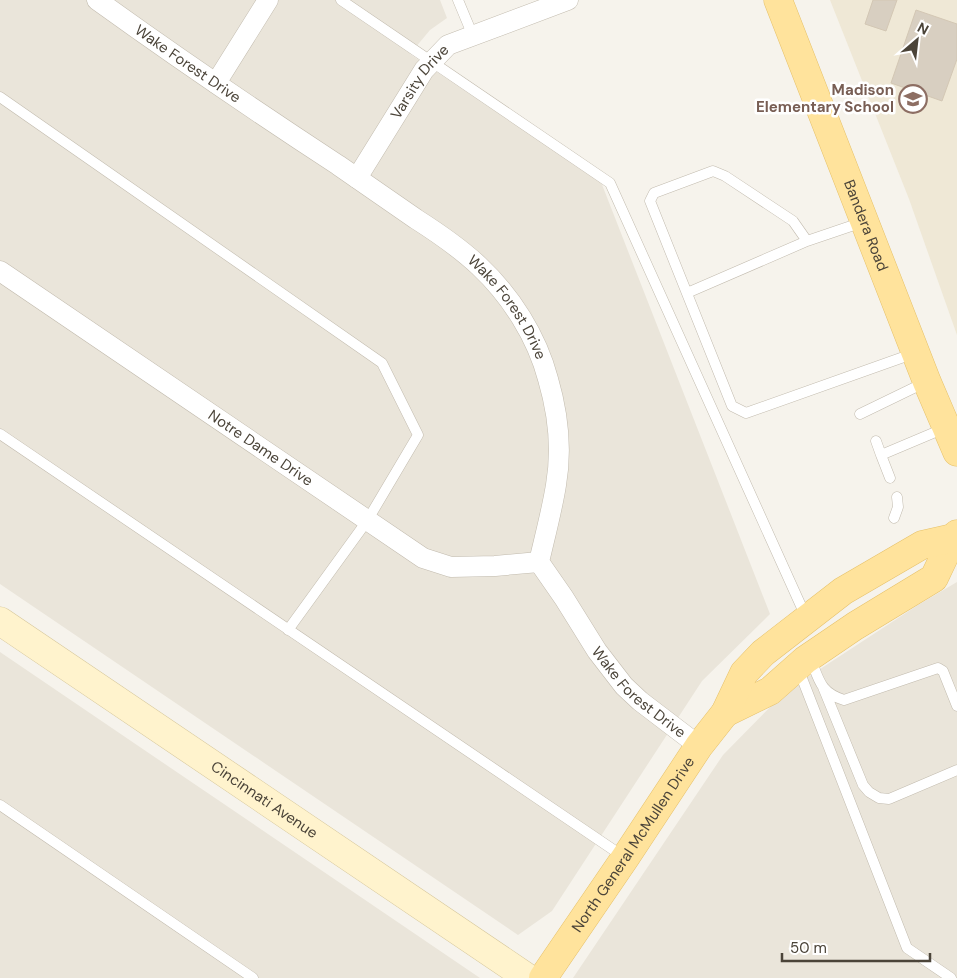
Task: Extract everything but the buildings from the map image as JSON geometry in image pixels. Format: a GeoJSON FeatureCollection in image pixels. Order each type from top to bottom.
{"type":"FeatureCollection","features":[{"type":"Feature","properties":{"kind":"main road","name":"Bandera Road"},"geometry":{"type":"LineString","coordinates":[[778,0],[927,382],[957,452]]}},
{"type":"Feature","properties":{"kind":"main road","name":"North General McMullen Drive"},"geometry":{"type":"LineString","coordinates":[[543,978],[625,858],[698,746],[725,713],[744,672],[763,653],[843,591],[922,545],[955,536]]}},
{"type":"Feature","properties":{"kind":"main road","name":"North General McMullen Drive"},"geometry":{"type":"LineString","coordinates":[[725,713],[770,691],[804,661],[855,626],[934,578],[955,536]]}},
{"type":"Feature","properties":{"kind":"street","name":"Wake Forest Drive"},"geometry":{"type":"LineString","coordinates":[[97,0],[445,239],[479,266],[514,306],[528,328],[539,352],[548,378],[558,430],[559,456],[556,483],[539,562],[597,651],[624,686],[640,701],[698,746]]}},
{"type":"Feature","properties":{"kind":"street"},"geometry":{"type":"LineString","coordinates":[[216,83],[268,0]]}},
{"type":"Feature","properties":{"kind":"street","name":"Varsity Drive"},"geometry":{"type":"LineString","coordinates":[[357,178],[424,70],[448,45],[568,0]]}},
{"type":"Feature","properties":{"kind":"street","name":"Notre Dame Drive"},"geometry":{"type":"LineString","coordinates":[[0,271],[423,558],[451,567],[539,562]]}},
{"type":"Feature","properties":{"kind":"street","name":"Cincinnati Avenue"},"geometry":{"type":"LineString","coordinates":[[0,621],[528,978]]}},
{"type":"Feature","properties":{"kind":"lane"},"geometry":{"type":"LineString","coordinates":[[341,0],[610,183],[806,618]]}},
{"type":"Feature","properties":{"kind":"lane"},"geometry":{"type":"LineString","coordinates":[[458,0],[472,36]]}},
{"type":"Feature","properties":{"kind":"lane"},"geometry":{"type":"LineString","coordinates":[[0,97],[382,363],[418,435],[367,521],[288,630]]}},
{"type":"Feature","properties":{"kind":"lane"},"geometry":{"type":"LineString","coordinates":[[807,241],[793,221],[724,176],[713,171],[654,193],[650,201],[732,406],[746,413],[916,353]]}},
{"type":"Feature","properties":{"kind":"lane"},"geometry":{"type":"LineString","coordinates":[[687,293],[807,241],[864,222]]}},
{"type":"Feature","properties":{"kind":"lane"},"geometry":{"type":"LineString","coordinates":[[860,414],[927,382]]}},
{"type":"Feature","properties":{"kind":"lane"},"geometry":{"type":"LineString","coordinates":[[881,455],[946,428]]}},
{"type":"Feature","properties":{"kind":"lane"},"geometry":{"type":"LineString","coordinates":[[0,434],[625,858]]}},
{"type":"Feature","properties":{"kind":"lane"},"geometry":{"type":"LineString","coordinates":[[876,442],[890,478]]}},
{"type":"Feature","properties":{"kind":"lane"},"geometry":{"type":"LineString","coordinates":[[894,518],[898,507],[897,497]]}},
{"type":"Feature","properties":{"kind":"lane"},"geometry":{"type":"LineString","coordinates":[[804,661],[822,687],[853,763],[863,785],[869,792],[879,798],[888,799],[957,770]]}},
{"type":"Feature","properties":{"kind":"lane"},"geometry":{"type":"LineString","coordinates":[[804,661],[907,948],[951,978]]}},
{"type":"Feature","properties":{"kind":"lane"},"geometry":{"type":"LineString","coordinates":[[822,687],[831,695],[844,700],[938,668],[943,671],[957,706]]}},
{"type":"Feature","properties":{"kind":"lane"},"geometry":{"type":"LineString","coordinates":[[0,805],[253,978]]}},
{"type":"Feature","properties":{"kind":"shaded area"},"geometry":{"type":"Polygon","coordinates":[[[0,0],[440,0],[447,18],[430,30],[410,54],[601,182],[770,614],[702,681],[552,911],[518,935],[0,584],[0,0]]]}},
{"type":"Feature","properties":{"kind":"shaded area","name":"Madison Elementary School"},"geometry":{"type":"Polygon","coordinates":[[[830,0],[957,0],[957,335],[909,199],[830,0]]]}},
{"type":"Feature","properties":{"kind":"shaded area"},"geometry":{"type":"Polygon","coordinates":[[[957,582],[957,978],[573,978],[723,755],[785,692],[918,605],[957,582]]]}},
{"type":"Feature","properties":{"kind":"shaded area"},"geometry":{"type":"Polygon","coordinates":[[[0,652],[480,978],[0,978],[0,652]]]}},
{"type":"Feature","properties":{"kind":"place","name":"Madison Elementary School"},"geometry":{"type":"Point","coordinates":[913,99]}}]}
